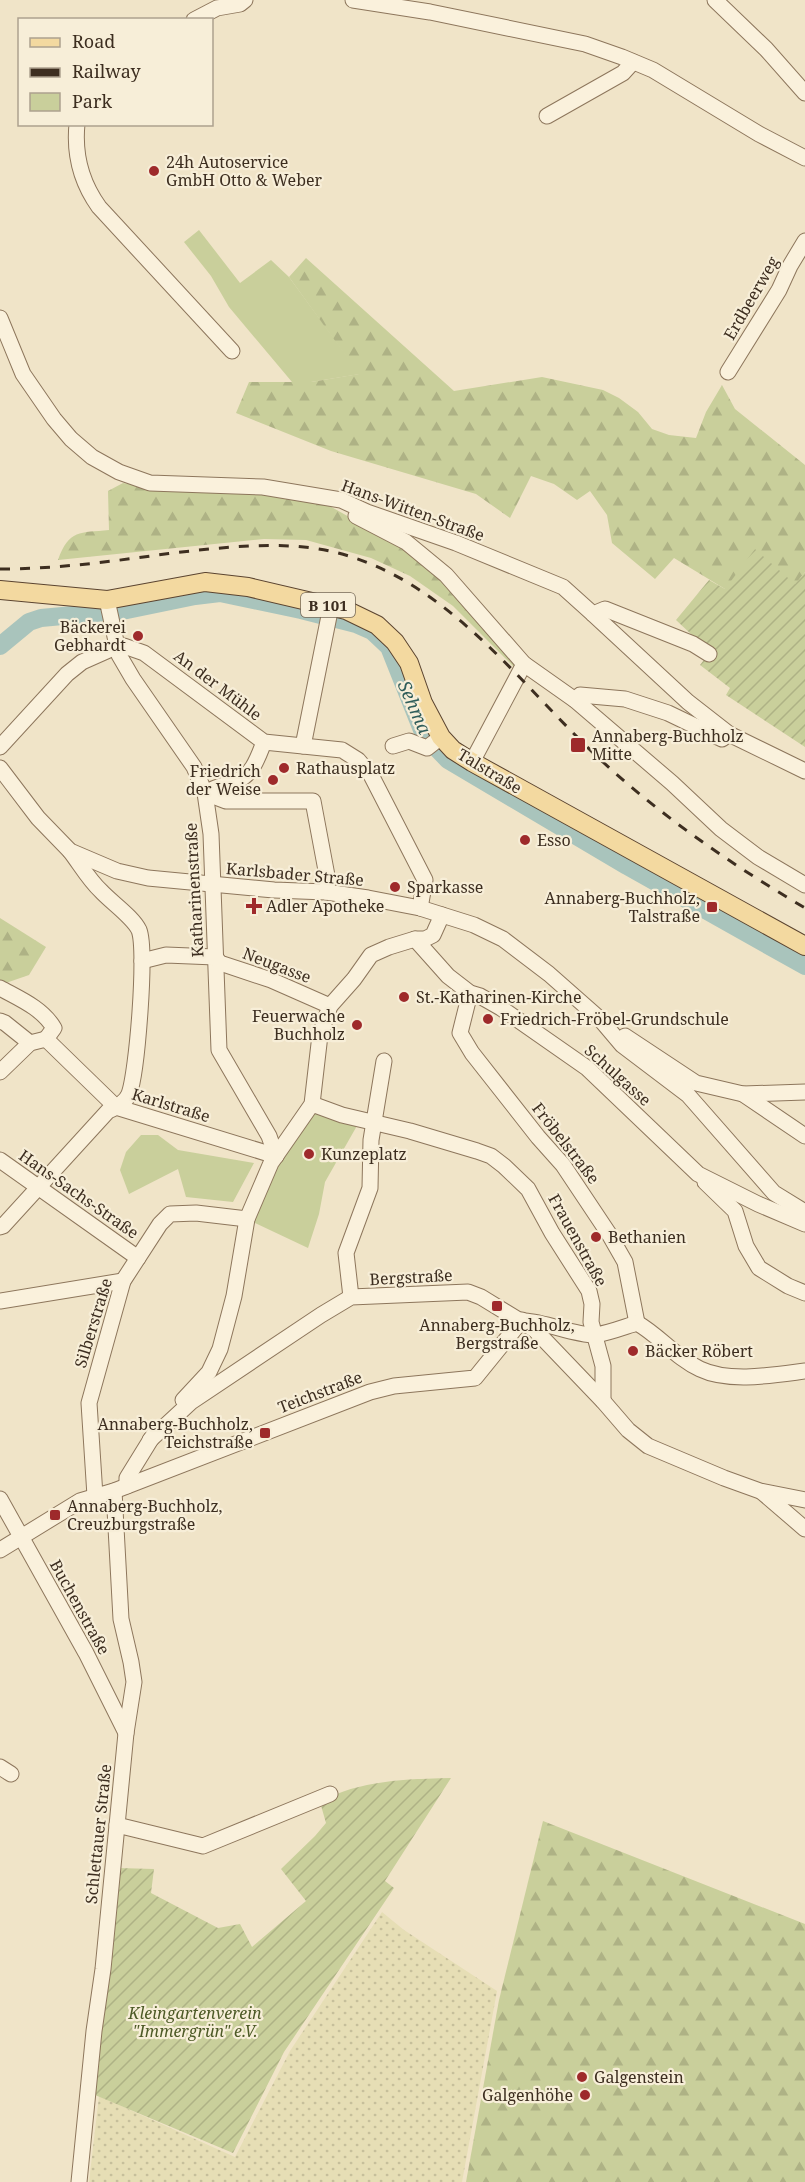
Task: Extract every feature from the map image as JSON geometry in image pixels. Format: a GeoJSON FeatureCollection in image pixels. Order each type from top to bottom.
{"type":"FeatureCollection","features":[{"type":"Feature","properties":{"kind":"main road","name":"Talstraße"},"geometry":{"type":"LineString","coordinates":[[0,590],[108,602],[205,582],[248,587],[329,615],[363,616],[376,624],[395,642],[409,663],[435,741],[805,946]]}},
{"type":"Feature","properties":{"kind":"street"},"geometry":{"type":"LineString","coordinates":[[198,18],[218,8],[240,4],[245,0]]}},
{"type":"Feature","properties":{"kind":"street"},"geometry":{"type":"LineString","coordinates":[[352,0],[430,12],[585,44],[653,70],[805,159]]}},
{"type":"Feature","properties":{"kind":"street"},"geometry":{"type":"LineString","coordinates":[[715,0],[766,50],[805,93]]}},
{"type":"Feature","properties":{"kind":"street"},"geometry":{"type":"LineString","coordinates":[[548,116],[623,73],[633,62]]}},
{"type":"Feature","properties":{"kind":"street"},"geometry":{"type":"LineString","coordinates":[[77,126],[76,148],[82,175],[90,194],[99,207],[232,351]]}},
{"type":"Feature","properties":{"kind":"street","name":"Erdbeerweg"},"geometry":{"type":"LineString","coordinates":[[728,372],[805,241]]}},
{"type":"Feature","properties":{"kind":"street","name":"Hans-Witten-Straße"},"geometry":{"type":"LineString","coordinates":[[0,318],[15,357],[36,395],[71,439],[104,464],[150,483],[263,487],[341,500],[456,543],[563,587],[688,702],[729,734],[805,771]]}},
{"type":"Feature","properties":{"kind":"street"},"geometry":{"type":"LineString","coordinates":[[325,498],[406,542],[446,575],[524,664],[575,700],[672,783],[721,830],[805,885]]}},
{"type":"Feature","properties":{"kind":"street","name":"Katharinenstraße"},"geometry":{"type":"LineString","coordinates":[[108,602],[119,655],[194,767],[205,793],[211,834],[219,1050],[268,1136],[276,1156]]}},
{"type":"Feature","properties":{"kind":"street"},"geometry":{"type":"LineString","coordinates":[[593,614],[605,609],[693,644],[709,654]]}},
{"type":"Feature","properties":{"kind":"street"},"geometry":{"type":"LineString","coordinates":[[303,746],[329,615]]}},
{"type":"Feature","properties":{"kind":"street"},"geometry":{"type":"LineString","coordinates":[[0,747],[67,674],[82,662],[118,646]]}},
{"type":"Feature","properties":{"kind":"street","name":"An der Mühle"},"geometry":{"type":"LineString","coordinates":[[118,646],[144,653],[264,742],[342,750],[358,760],[371,775],[425,880],[420,908]]}},
{"type":"Feature","properties":{"kind":"street"},"geometry":{"type":"LineString","coordinates":[[472,762],[524,664]]}},
{"type":"Feature","properties":{"kind":"street","name":"Hans-Witten-Straße"},"geometry":{"type":"LineString","coordinates":[[575,700],[580,695],[625,699],[668,713],[722,739],[729,734]]}},
{"type":"Feature","properties":{"kind":"street"},"geometry":{"type":"LineString","coordinates":[[393,746],[409,741],[427,748],[435,741]]}},
{"type":"Feature","properties":{"kind":"street"},"geometry":{"type":"LineString","coordinates":[[205,793],[217,786],[238,780],[249,773],[256,763],[264,742]]}},
{"type":"Feature","properties":{"kind":"street","name":"Karlsbader Straße"},"geometry":{"type":"LineString","coordinates":[[0,768],[38,818],[70,851],[117,871],[148,878],[212,885],[326,892],[420,908],[474,925],[503,939],[549,974],[600,1019],[622,1045],[688,1095],[774,1193],[805,1212]]}},
{"type":"Feature","properties":{"kind":"street"},"geometry":{"type":"LineString","coordinates":[[205,793],[226,801],[313,801],[328,881],[326,892]]}},
{"type":"Feature","properties":{"kind":"street"},"geometry":{"type":"LineString","coordinates":[[0,1227],[39,1189],[108,1111],[116,1107],[128,1095],[139,1031],[142,961],[139,930],[99,890],[70,851]]}},
{"type":"Feature","properties":{"kind":"street","name":"Schlettauer Straße"},"geometry":{"type":"LineString","coordinates":[[79,2182],[126,1733],[134,1682],[121,1619],[121,1489],[164,1419],[209,1372],[220,1349],[234,1296],[247,1219],[276,1156],[312,1104],[320,1035],[330,1006],[371,955],[389,946],[415,939],[425,939],[433,935],[442,915]]}},
{"type":"Feature","properties":{"kind":"street","name":"Schulgasse"},"geometry":{"type":"LineString","coordinates":[[415,939],[448,976],[470,993],[501,1008],[587,1068],[698,1174],[805,1224]]}},
{"type":"Feature","properties":{"kind":"street","name":"Neugasse"},"geometry":{"type":"LineString","coordinates":[[142,961],[166,955],[215,957],[220,963],[271,980],[330,1006]]}},
{"type":"Feature","properties":{"kind":"street"},"geometry":{"type":"LineString","coordinates":[[0,988],[36,1008],[48,1018],[54,1028],[46,1039],[30,1043],[0,1072]]}},
{"type":"Feature","properties":{"kind":"street","name":"Fröbelstraße"},"geometry":{"type":"LineString","coordinates":[[470,993],[460,1033],[472,1053],[578,1185],[609,1234],[625,1262],[637,1323]]}},
{"type":"Feature","properties":{"kind":"street"},"geometry":{"type":"LineString","coordinates":[[600,1019],[696,1083],[744,1094],[805,1092]]}},
{"type":"Feature","properties":{"kind":"street"},"geometry":{"type":"LineString","coordinates":[[0,1021],[30,1043]]}},
{"type":"Feature","properties":{"kind":"street","name":"Karlstraße"},"geometry":{"type":"LineString","coordinates":[[46,1039],[116,1107],[276,1156]]}},
{"type":"Feature","properties":{"kind":"street"},"geometry":{"type":"LineString","coordinates":[[351,1298],[346,1253],[370,1188],[371,1140],[384,1061]]}},
{"type":"Feature","properties":{"kind":"street"},"geometry":{"type":"LineString","coordinates":[[744,1094],[805,1136]]}},
{"type":"Feature","properties":{"kind":"street","name":"Frauenstraße"},"geometry":{"type":"LineString","coordinates":[[312,1104],[342,1115],[477,1151],[491,1156],[517,1177],[528,1189],[552,1233],[589,1291],[592,1304],[591,1322],[603,1366],[603,1401]]}},
{"type":"Feature","properties":{"kind":"street","name":"Hans-Sachs-Straße"},"geometry":{"type":"LineString","coordinates":[[0,1160],[138,1258]]}},
{"type":"Feature","properties":{"kind":"street"},"geometry":{"type":"LineString","coordinates":[[698,1174],[735,1211],[747,1246],[759,1268],[788,1286],[805,1293]]}},
{"type":"Feature","properties":{"kind":"street","name":"Silberstraße"},"geometry":{"type":"LineString","coordinates":[[95,1496],[89,1403],[123,1281],[160,1224],[170,1214],[196,1213],[247,1219]]}},
{"type":"Feature","properties":{"kind":"street"},"geometry":{"type":"LineString","coordinates":[[0,1301],[123,1281]]}},
{"type":"Feature","properties":{"kind":"street","name":"Bergstraße"},"geometry":{"type":"LineString","coordinates":[[150,1440],[191,1402],[321,1315],[351,1298],[468,1292],[522,1320],[535,1330],[628,1430],[648,1446],[760,1491]]}},
{"type":"Feature","properties":{"kind":"street"},"geometry":{"type":"LineString","coordinates":[[522,1320],[595,1335],[637,1323],[700,1370],[716,1374],[749,1377],[805,1371]]}},
{"type":"Feature","properties":{"kind":"street","name":"Teichstraße"},"geometry":{"type":"LineString","coordinates":[[0,1550],[80,1501],[121,1489],[370,1392],[394,1386],[476,1377],[522,1320]]}},
{"type":"Feature","properties":{"kind":"street"},"geometry":{"type":"LineString","coordinates":[[760,1491],[805,1500]]}},
{"type":"Feature","properties":{"kind":"street"},"geometry":{"type":"LineString","coordinates":[[760,1491],[805,1529]]}},
{"type":"Feature","properties":{"kind":"street","name":"Buchenstraße"},"geometry":{"type":"LineString","coordinates":[[0,1499],[86,1653],[126,1733]]}},
{"type":"Feature","properties":{"kind":"street"},"geometry":{"type":"LineString","coordinates":[[117,1825],[204,1846],[330,1794]]}},
{"type":"Feature","properties":{"kind":"shaded area"},"geometry":{"type":"Polygon","coordinates":[[[382,1912],[404,1930],[497,1991],[462,2182],[89,2182],[99,2096],[235,2157],[290,2051],[382,1912]]]}},
{"type":"Feature","properties":{"kind":"green space"},"geometry":{"type":"Polygon","coordinates":[[[199,230],[240,283],[271,260],[289,277],[360,374],[311,382],[292,382],[229,307],[211,276],[184,242],[199,230]]]}},
{"type":"Feature","properties":{"kind":"green space"},"geometry":{"type":"Polygon","coordinates":[[[306,258],[454,391],[542,377],[603,390],[638,412],[652,429],[669,435],[696,438],[706,412],[722,385],[735,409],[805,465],[805,572],[795,585],[725,589],[674,558],[655,579],[612,543],[607,515],[590,491],[577,500],[554,484],[531,476],[510,518],[476,494],[331,451],[236,413],[249,382],[311,382],[359,374],[289,277],[306,258]]]}},
{"type":"Feature","properties":{"kind":"green space"},"geometry":{"type":"Polygon","coordinates":[[[123,483],[152,488],[245,492],[326,504],[418,558],[458,595],[517,663],[514,667],[453,606],[410,576],[371,558],[306,540],[264,539],[58,560],[67,543],[77,534],[109,530],[108,491],[123,483]]]}},
{"type":"Feature","properties":{"kind":"green space"},"geometry":{"type":"Polygon","coordinates":[[[755,549],[795,584],[805,572],[805,747],[726,695],[730,688],[700,665],[710,652],[676,620],[709,580],[725,589],[755,549]]]}},
{"type":"Feature","properties":{"kind":"green space"},"geometry":{"type":"Polygon","coordinates":[[[0,918],[46,947],[29,975],[0,985],[0,918]]]}},
{"type":"Feature","properties":{"kind":"green space"},"geometry":{"type":"Polygon","coordinates":[[[311,1110],[358,1124],[325,1182],[319,1214],[308,1248],[251,1221],[278,1157],[311,1110]]]}},
{"type":"Feature","properties":{"kind":"green space"},"geometry":{"type":"Polygon","coordinates":[[[141,1135],[158,1135],[178,1150],[254,1163],[233,1202],[186,1197],[178,1169],[129,1194],[120,1170],[126,1152],[141,1135]]]}},
{"type":"Feature","properties":{"kind":"green space","name":"Kleingartenverein \"Immergrün\" e.V."},"geometry":{"type":"Polygon","coordinates":[[[451,1778],[385,1881],[394,1888],[284,2052],[233,2153],[95,2095],[118,1868],[154,1869],[151,1893],[218,1928],[240,1924],[252,1947],[306,1901],[281,1869],[326,1823],[320,1802],[367,1785],[400,1780],[451,1778]]]}},
{"type":"Feature","properties":{"kind":"green space"},"geometry":{"type":"Polygon","coordinates":[[[543,1821],[805,1924],[805,2182],[466,2182],[499,2000],[543,1821]]]}},
{"type":"Feature","properties":{"kind":"waterway","name":"Sehma"},"geometry":{"type":"LineString","coordinates":[[0,646],[29,622],[41,618],[127,610],[220,593],[356,624],[372,631],[389,647],[424,735],[448,760],[627,866],[805,966]]}},
{"type":"Feature","properties":{"kind":"railway"},"geometry":{"type":"LineString","coordinates":[[0,569],[65,566],[190,551],[259,546],[312,548],[357,559],[399,578],[437,602],[507,664],[627,784],[701,841],[752,876],[805,908]]}},
{"type":"Feature","properties":{"kind":"place","name":"24h Autoservice GmbH Otto & Weber"},"geometry":{"type":"Point","coordinates":[154,171]}},
{"type":"Feature","properties":{"kind":"place","name":"Bäckerei Gebhardt"},"geometry":{"type":"Point","coordinates":[138,636]}},
{"type":"Feature","properties":{"kind":"place","name":"Annaberg-Buchholz Mitte"},"geometry":{"type":"Point","coordinates":[578,745]}},
{"type":"Feature","properties":{"kind":"place","name":"Rathausplatz"},"geometry":{"type":"Point","coordinates":[284,768]}},
{"type":"Feature","properties":{"kind":"place","name":"Friedrich der Weise"},"geometry":{"type":"Point","coordinates":[273,780]}},
{"type":"Feature","properties":{"kind":"place","name":"Esso"},"geometry":{"type":"Point","coordinates":[525,840]}},
{"type":"Feature","properties":{"kind":"place","name":"Sparkasse"},"geometry":{"type":"Point","coordinates":[395,887]}},
{"type":"Feature","properties":{"kind":"place","name":"Adler Apotheke"},"geometry":{"type":"Point","coordinates":[254,906]}},
{"type":"Feature","properties":{"kind":"place","name":"Annaberg-Buchholz, Talstraße"},"geometry":{"type":"Point","coordinates":[712,907]}},
{"type":"Feature","properties":{"kind":"place","name":"St.-Katharinen-Kirche"},"geometry":{"type":"Point","coordinates":[404,997]}},
{"type":"Feature","properties":{"kind":"place","name":"Friedrich-Fröbel-Grundschule"},"geometry":{"type":"Point","coordinates":[488,1019]}},
{"type":"Feature","properties":{"kind":"place","name":"Feuerwache Buchholz"},"geometry":{"type":"Point","coordinates":[357,1025]}},
{"type":"Feature","properties":{"kind":"place","name":"Kunzeplatz"},"geometry":{"type":"Point","coordinates":[309,1154]}},
{"type":"Feature","properties":{"kind":"place","name":"Bethanien"},"geometry":{"type":"Point","coordinates":[596,1237]}},
{"type":"Feature","properties":{"kind":"place","name":"Annaberg-Buchholz, Bergstraße"},"geometry":{"type":"Point","coordinates":[497,1306]}},
{"type":"Feature","properties":{"kind":"place","name":"Bäcker Röbert"},"geometry":{"type":"Point","coordinates":[633,1351]}},
{"type":"Feature","properties":{"kind":"place","name":"Annaberg-Buchholz, Teichstraße"},"geometry":{"type":"Point","coordinates":[265,1433]}},
{"type":"Feature","properties":{"kind":"place","name":"Annaberg-Buchholz, Creuzburgstraße"},"geometry":{"type":"Point","coordinates":[55,1515]}},
{"type":"Feature","properties":{"kind":"place","name":"Galgenstein"},"geometry":{"type":"Point","coordinates":[582,2077]}},
{"type":"Feature","properties":{"kind":"place","name":"Galgenhöhe"},"geometry":{"type":"Point","coordinates":[585,2095]}}]}
